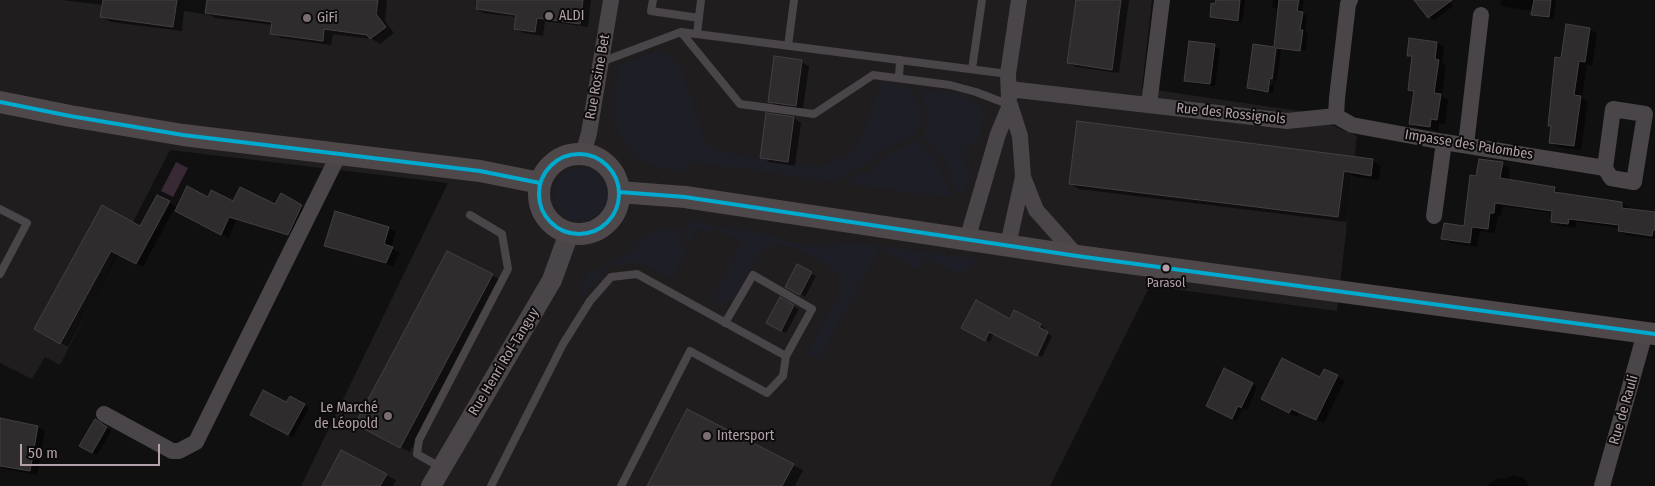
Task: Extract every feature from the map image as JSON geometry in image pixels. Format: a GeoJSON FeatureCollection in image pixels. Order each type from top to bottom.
{"type":"FeatureCollection","features":[{"type":"Feature","properties":{"kind":"main road"},"geometry":{"type":"LineString","coordinates":[[0,102],[183,135],[480,172],[540,183]]}},
{"type":"Feature","properties":{"kind":"main road"},"geometry":{"type":"LineString","coordinates":[[583,154],[597,158],[608,166],[616,178],[619,192],[618,204],[613,216],[605,225],[594,232],[582,235],[569,234],[557,228],[548,220],[541,208],[539,196],[540,183],[545,173],[556,161],[572,155],[583,154]]}},
{"type":"Feature","properties":{"kind":"main road"},"geometry":{"type":"LineString","coordinates":[[619,192],[685,198],[1078,256],[1650,334]]}},
{"type":"Feature","properties":{"kind":"street","name":"Rue Rosine Bet"},"geometry":{"type":"LineString","coordinates":[[583,154],[589,133],[611,0]]}},
{"type":"Feature","properties":{"kind":"street"},"geometry":{"type":"LineString","coordinates":[[967,240],[1009,89],[1019,0]]}},
{"type":"Feature","properties":{"kind":"street"},"geometry":{"type":"LineString","coordinates":[[1149,105],[1162,0]]}},
{"type":"Feature","properties":{"kind":"street"},"geometry":{"type":"LineString","coordinates":[[1336,116],[1348,4],[1350,0]]}},
{"type":"Feature","properties":{"kind":"street"},"geometry":{"type":"LineString","coordinates":[[1466,145],[1480,15]]}},
{"type":"Feature","properties":{"kind":"street"},"geometry":{"type":"LineString","coordinates":[[1008,245],[1023,177],[1020,136],[1009,89]]}},
{"type":"Feature","properties":{"kind":"street","name":"Rue des Rossignols"},"geometry":{"type":"LineString","coordinates":[[1009,89],[1287,121],[1336,116]]}},
{"type":"Feature","properties":{"kind":"street","name":"Impasse des Palombes"},"geometry":{"type":"LineString","coordinates":[[1336,116],[1352,125],[1605,168]]}},
{"type":"Feature","properties":{"kind":"street"},"geometry":{"type":"LineString","coordinates":[[1434,216],[1444,142]]}},
{"type":"Feature","properties":{"kind":"street"},"geometry":{"type":"LineString","coordinates":[[104,414],[172,451],[179,452],[196,442],[339,154]]}},
{"type":"Feature","properties":{"kind":"street"},"geometry":{"type":"LineString","coordinates":[[1023,177],[1036,210],[1078,256]]}},
{"type":"Feature","properties":{"kind":"street","name":"Rue Henri Rol-Tanguy"},"geometry":{"type":"LineString","coordinates":[[431,486],[552,280],[569,234]]}},
{"type":"Feature","properties":{"kind":"street","name":"Rue de Rauli"},"geometry":{"type":"LineString","coordinates":[[1602,486],[1650,334]]}},
{"type":"Feature","properties":{"kind":"lane"},"geometry":{"type":"LineString","coordinates":[[653,0],[651,11],[699,18]]}},
{"type":"Feature","properties":{"kind":"lane"},"geometry":{"type":"LineString","coordinates":[[696,34],[701,0]]}},
{"type":"Feature","properties":{"kind":"lane"},"geometry":{"type":"LineString","coordinates":[[788,46],[794,0]]}},
{"type":"Feature","properties":{"kind":"lane"},"geometry":{"type":"LineString","coordinates":[[972,69],[982,0]]}},
{"type":"Feature","properties":{"kind":"lane"},"geometry":{"type":"LineString","coordinates":[[601,62],[681,32],[972,69],[1009,89]]}},
{"type":"Feature","properties":{"kind":"lane"},"geometry":{"type":"LineString","coordinates":[[681,32],[740,104],[814,114],[873,75],[950,84],[976,92],[1009,89]]}},
{"type":"Feature","properties":{"kind":"lane"},"geometry":{"type":"LineString","coordinates":[[899,78],[900,60]]}},
{"type":"Feature","properties":{"kind":"lane"},"geometry":{"type":"LineString","coordinates":[[0,209],[27,223],[0,274]]}},
{"type":"Feature","properties":{"kind":"lane"},"geometry":{"type":"LineString","coordinates":[[442,468],[417,454],[419,440],[508,269],[502,234],[470,215]]}},
{"type":"Feature","properties":{"kind":"lane"},"geometry":{"type":"LineString","coordinates":[[491,486],[563,344],[590,301],[610,277],[637,274],[786,356]]}},
{"type":"Feature","properties":{"kind":"lane"},"geometry":{"type":"LineString","coordinates":[[621,486],[690,351],[767,393],[783,376],[786,356],[812,309],[753,275],[725,323]]}},
{"type":"Feature","properties":{"kind":"shaded area"},"geometry":{"type":"Polygon","coordinates":[[[0,0],[1152,0],[1142,88],[1299,111],[1357,136],[1337,311],[1150,286],[1050,486],[301,486],[448,183],[170,150],[60,365],[45,357],[32,379],[0,363],[0,0]]]}},
{"type":"Feature","properties":{"kind":"shaded area"},"geometry":{"type":"Polygon","coordinates":[[[657,51],[665,51],[682,72],[705,141],[717,149],[737,155],[817,167],[848,156],[858,146],[882,81],[889,81],[895,85],[912,88],[923,117],[919,129],[912,137],[882,150],[869,163],[837,182],[694,162],[680,172],[652,166],[636,157],[621,136],[613,116],[619,65],[657,51]]]}},
{"type":"Feature","properties":{"kind":"shaded area"},"geometry":{"type":"Polygon","coordinates":[[[919,89],[964,95],[978,104],[984,111],[977,143],[966,147],[962,159],[970,171],[966,187],[961,195],[952,181],[943,157],[925,138],[928,116],[919,89]]]}},
{"type":"Feature","properties":{"kind":"shaded area"},"geometry":{"type":"Polygon","coordinates":[[[918,141],[937,159],[945,182],[954,198],[847,184],[853,177],[870,171],[898,148],[918,141]]]}},
{"type":"Feature","properties":{"kind":"shaded area"},"geometry":{"type":"Polygon","coordinates":[[[176,162],[188,168],[173,197],[161,191],[176,162]]]}},
{"type":"Feature","properties":{"kind":"shaded area"},"geometry":{"type":"Polygon","coordinates":[[[576,167],[586,167],[596,171],[604,179],[608,194],[604,209],[596,217],[586,221],[576,221],[566,217],[558,209],[554,199],[554,189],[558,179],[566,171],[576,167]]]}},
{"type":"Feature","properties":{"kind":"shaded area"},"geometry":{"type":"Polygon","coordinates":[[[688,221],[766,234],[805,245],[822,247],[851,242],[979,259],[960,276],[925,258],[918,270],[879,249],[819,359],[807,353],[841,292],[841,275],[794,248],[778,245],[762,250],[735,298],[727,304],[720,303],[713,299],[742,242],[714,229],[711,234],[697,228],[690,244],[685,237],[688,221]]]}},
{"type":"Feature","properties":{"kind":"shaded area"},"geometry":{"type":"Polygon","coordinates":[[[662,229],[680,230],[679,237],[686,250],[672,279],[638,263],[623,263],[608,267],[582,295],[581,285],[592,271],[612,262],[631,250],[643,237],[662,229]]]}},
{"type":"Feature","properties":{"kind":"building"},"geometry":{"type":"Polygon","coordinates":[[[103,0],[177,0],[173,27],[100,17],[103,0]]]}},
{"type":"Feature","properties":{"kind":"building","name":"GiFi"},"geometry":{"type":"Polygon","coordinates":[[[207,0],[378,0],[376,14],[386,27],[370,39],[367,35],[324,29],[323,41],[270,34],[272,22],[205,13],[207,0]]]}},
{"type":"Feature","properties":{"kind":"building","name":"ALDI"},"geometry":{"type":"Polygon","coordinates":[[[477,0],[583,0],[580,24],[537,18],[535,32],[514,29],[516,15],[476,9],[477,0]]]}},
{"type":"Feature","properties":{"kind":"building"},"geometry":{"type":"Polygon","coordinates":[[[1076,0],[1121,0],[1112,70],[1067,63],[1076,0]]]}},
{"type":"Feature","properties":{"kind":"building"},"geometry":{"type":"Polygon","coordinates":[[[1216,0],[1240,0],[1238,21],[1210,17],[1211,3],[1215,4],[1216,0]]]}},
{"type":"Feature","properties":{"kind":"building"},"geometry":{"type":"Polygon","coordinates":[[[1279,0],[1299,0],[1297,11],[1303,12],[1300,30],[1303,30],[1300,51],[1276,48],[1272,79],[1270,78],[1268,92],[1247,88],[1253,44],[1274,47],[1279,0]]]}},
{"type":"Feature","properties":{"kind":"building"},"geometry":{"type":"Polygon","coordinates":[[[1414,0],[1452,0],[1428,18],[1414,0]]]}},
{"type":"Feature","properties":{"kind":"building"},"geometry":{"type":"Polygon","coordinates":[[[1534,0],[1551,0],[1549,17],[1531,15],[1534,0]]]}},
{"type":"Feature","properties":{"kind":"building"},"geometry":{"type":"Polygon","coordinates":[[[1566,24],[1590,28],[1585,62],[1579,61],[1574,95],[1581,96],[1574,146],[1549,143],[1551,126],[1548,126],[1555,57],[1561,58],[1566,24]]]}},
{"type":"Feature","properties":{"kind":"building"},"geometry":{"type":"Polygon","coordinates":[[[1409,38],[1437,42],[1435,59],[1439,60],[1434,93],[1441,94],[1437,120],[1431,119],[1430,127],[1409,124],[1414,91],[1408,90],[1412,56],[1407,56],[1409,38]]]}},
{"type":"Feature","properties":{"kind":"building"},"geometry":{"type":"Polygon","coordinates":[[[1189,41],[1215,44],[1210,84],[1184,81],[1189,41]]]}},
{"type":"Feature","properties":{"kind":"building"},"geometry":{"type":"Polygon","coordinates":[[[774,56],[802,60],[796,106],[768,102],[774,56]]]}},
{"type":"Feature","properties":{"kind":"building"},"geometry":{"type":"Polygon","coordinates":[[[766,113],[794,117],[788,162],[760,158],[766,113]]]}},
{"type":"Feature","properties":{"kind":"building"},"geometry":{"type":"Polygon","coordinates":[[[1077,121],[1373,159],[1371,176],[1344,171],[1338,217],[1069,184],[1077,121]]]}},
{"type":"Feature","properties":{"kind":"building"},"geometry":{"type":"Polygon","coordinates":[[[1479,159],[1503,162],[1500,178],[1555,187],[1554,192],[1622,202],[1622,208],[1655,212],[1655,230],[1653,230],[1652,236],[1618,231],[1619,225],[1569,219],[1568,224],[1551,222],[1552,211],[1495,203],[1494,213],[1490,213],[1488,229],[1472,227],[1470,243],[1441,239],[1444,223],[1464,226],[1470,175],[1476,176],[1479,159]]]}},
{"type":"Feature","properties":{"kind":"building"},"geometry":{"type":"Polygon","coordinates":[[[187,186],[208,197],[211,190],[233,201],[240,187],[275,204],[281,193],[302,205],[288,235],[229,217],[221,235],[175,211],[187,186]]]}},
{"type":"Feature","properties":{"kind":"building"},"geometry":{"type":"Polygon","coordinates":[[[157,195],[170,201],[136,264],[111,251],[60,344],[34,329],[102,205],[140,226],[157,195]]]}},
{"type":"Feature","properties":{"kind":"building"},"geometry":{"type":"Polygon","coordinates":[[[335,211],[389,227],[384,244],[393,247],[386,263],[324,246],[335,211]]]}},
{"type":"Feature","properties":{"kind":"building"},"geometry":{"type":"Polygon","coordinates":[[[447,251],[493,274],[400,448],[355,424],[447,251]]]}},
{"type":"Feature","properties":{"kind":"building"},"geometry":{"type":"Polygon","coordinates":[[[797,264],[812,272],[800,295],[785,287],[797,264]]]}},
{"type":"Feature","properties":{"kind":"building"},"geometry":{"type":"Polygon","coordinates":[[[780,297],[794,305],[781,331],[766,323],[780,297]]]}},
{"type":"Feature","properties":{"kind":"building"},"geometry":{"type":"Polygon","coordinates":[[[976,300],[1010,319],[1014,310],[1041,324],[1039,327],[1048,332],[1037,356],[989,332],[985,341],[961,328],[976,300]]]}},
{"type":"Feature","properties":{"kind":"building"},"geometry":{"type":"Polygon","coordinates":[[[1282,358],[1320,377],[1324,369],[1338,375],[1316,420],[1291,409],[1289,413],[1261,399],[1282,358]]]}},
{"type":"Feature","properties":{"kind":"building"},"geometry":{"type":"Polygon","coordinates":[[[1224,368],[1253,383],[1241,408],[1238,406],[1232,419],[1206,406],[1224,368]]]}},
{"type":"Feature","properties":{"kind":"building"},"geometry":{"type":"Polygon","coordinates":[[[263,390],[286,402],[290,396],[305,404],[288,435],[250,415],[263,390]]]}},
{"type":"Feature","properties":{"kind":"building","name":"Intersport"},"geometry":{"type":"Polygon","coordinates":[[[687,409],[794,464],[782,486],[647,486],[687,409]]]}},
{"type":"Feature","properties":{"kind":"building"},"geometry":{"type":"Polygon","coordinates":[[[0,418],[38,426],[30,471],[0,466],[0,418]]]}},
{"type":"Feature","properties":{"kind":"building"},"geometry":{"type":"Polygon","coordinates":[[[95,419],[107,427],[92,453],[79,446],[95,419]]]}},
{"type":"Feature","properties":{"kind":"building"},"geometry":{"type":"Polygon","coordinates":[[[341,450],[387,474],[380,486],[322,486],[341,450]]]}},
{"type":"Feature","properties":{"kind":"transit line"},"geometry":{"type":"LineString","coordinates":[[0,102],[183,135],[480,171],[540,183]]}},
{"type":"Feature","properties":{"kind":"transit line"},"geometry":{"type":"LineString","coordinates":[[579,154],[594,157],[607,166],[616,179],[619,194],[616,209],[607,222],[594,231],[579,234],[564,231],[551,222],[542,209],[539,194],[542,179],[551,166],[564,157],[579,154]]}},
{"type":"Feature","properties":{"kind":"transit line"},"geometry":{"type":"LineString","coordinates":[[619,192],[685,197],[1077,256],[1655,334]]}},
{"type":"Feature","properties":{"kind":"place","name":"ALDI"},"geometry":{"type":"Point","coordinates":[549,16]}},
{"type":"Feature","properties":{"kind":"place","name":"GiFi"},"geometry":{"type":"Point","coordinates":[307,18]}},
{"type":"Feature","properties":{"kind":"place","name":"Parasol"},"geometry":{"type":"Point","coordinates":[1166,268]}},
{"type":"Feature","properties":{"kind":"place","name":"Le Marché de Léopold"},"geometry":{"type":"Point","coordinates":[388,416]}},
{"type":"Feature","properties":{"kind":"place","name":"Intersport"},"geometry":{"type":"Point","coordinates":[707,436]}}]}
